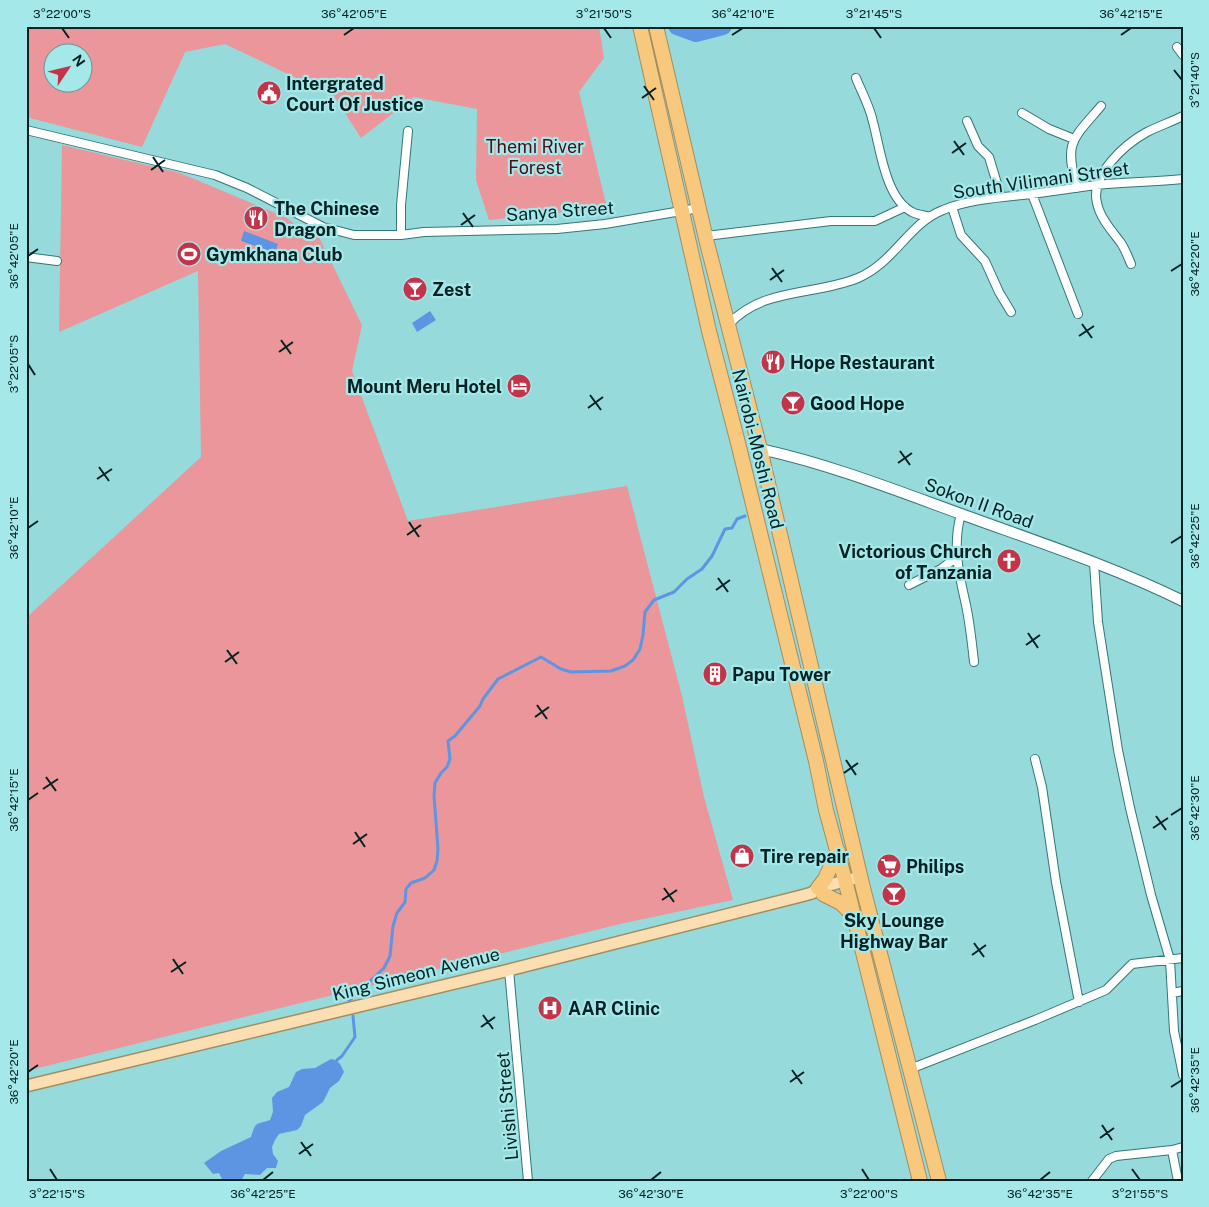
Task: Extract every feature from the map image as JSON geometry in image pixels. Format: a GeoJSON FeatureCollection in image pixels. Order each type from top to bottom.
{"type":"FeatureCollection","features":[{"type":"Feature","properties":{"kind":"highway","name":"Nairobi-Moshi Road"},"geometry":{"type":"LineString","coordinates":[[640,26],[709,331],[816,761],[826,810],[847,885],[920,1181]]}},
{"type":"Feature","properties":{"kind":"highway","name":"Nairobi-Moshi Road"},"geometry":{"type":"LineString","coordinates":[[656,26],[699,208],[760,449],[861,882],[939,1181]]}},
{"type":"Feature","properties":{"kind":"highway"},"geometry":{"type":"LineString","coordinates":[[838,851],[818,892],[841,903],[854,917]]}},
{"type":"Feature","properties":{"kind":"highway"},"geometry":{"type":"LineString","coordinates":[[860,939],[876,936]]}},
{"type":"Feature","properties":{"kind":"main road","name":"King Simeon Avenue"},"geometry":{"type":"LineString","coordinates":[[26,1086],[509,970],[861,882]]}},
{"type":"Feature","properties":{"kind":"street"},"geometry":{"type":"LineString","coordinates":[[1177,46],[1183,55]]}},
{"type":"Feature","properties":{"kind":"street"},"geometry":{"type":"LineString","coordinates":[[856,78],[873,119],[880,156],[896,195],[905,207],[912,212],[930,217]]}},
{"type":"Feature","properties":{"kind":"street"},"geometry":{"type":"LineString","coordinates":[[1077,188],[1070,150],[1074,139],[1101,106]]}},
{"type":"Feature","properties":{"kind":"street"},"geometry":{"type":"LineString","coordinates":[[1022,113],[1050,129],[1074,139]]}},
{"type":"Feature","properties":{"kind":"street"},"geometry":{"type":"LineString","coordinates":[[1131,264],[1122,245],[1097,204],[1097,185],[1116,156],[1129,144],[1148,132],[1183,116]]}},
{"type":"Feature","properties":{"kind":"street"},"geometry":{"type":"LineString","coordinates":[[967,121],[978,146],[988,157],[1001,197]]}},
{"type":"Feature","properties":{"kind":"street","name":"Sanya Street"},"geometry":{"type":"LineString","coordinates":[[26,130],[215,175],[247,188],[323,227],[354,235],[401,235],[451,231],[556,230],[699,208]]}},
{"type":"Feature","properties":{"kind":"street"},"geometry":{"type":"LineString","coordinates":[[401,235],[401,205],[408,131]]}},
{"type":"Feature","properties":{"kind":"street","name":"South Vilimani Street"},"geometry":{"type":"LineString","coordinates":[[729,324],[740,313],[758,302],[848,281],[867,274],[886,260],[924,221],[945,209],[1001,197],[1097,185],[1183,179]]}},
{"type":"Feature","properties":{"kind":"street"},"geometry":{"type":"LineString","coordinates":[[1032,194],[1078,314]]}},
{"type":"Feature","properties":{"kind":"street"},"geometry":{"type":"LineString","coordinates":[[706,236],[830,220],[875,221],[905,207]]}},
{"type":"Feature","properties":{"kind":"street"},"geometry":{"type":"LineString","coordinates":[[952,207],[961,235],[985,261],[999,292],[1011,312]]}},
{"type":"Feature","properties":{"kind":"street"},"geometry":{"type":"LineString","coordinates":[[26,257],[57,261]]}},
{"type":"Feature","properties":{"kind":"street","name":"Sokon II Road"},"geometry":{"type":"LineString","coordinates":[[760,449],[870,480],[1094,563],[1145,583],[1183,601]]}},
{"type":"Feature","properties":{"kind":"street"},"geometry":{"type":"LineString","coordinates":[[961,514],[956,544],[957,557],[971,631],[974,662]]}},
{"type":"Feature","properties":{"kind":"street"},"geometry":{"type":"LineString","coordinates":[[910,585],[941,569],[957,557]]}},
{"type":"Feature","properties":{"kind":"street"},"geometry":{"type":"LineString","coordinates":[[1094,563],[1098,622],[1124,779],[1150,895],[1170,960],[1174,1030],[1183,1075]]}},
{"type":"Feature","properties":{"kind":"street"},"geometry":{"type":"LineString","coordinates":[[1035,759],[1042,787],[1056,882],[1079,1002]]}},
{"type":"Feature","properties":{"kind":"street"},"geometry":{"type":"LineString","coordinates":[[910,1069],[1106,990],[1132,964],[1183,958]]}},
{"type":"Feature","properties":{"kind":"street","name":"Livishi Street"},"geometry":{"type":"LineString","coordinates":[[509,970],[528,1181]]}},
{"type":"Feature","properties":{"kind":"street"},"geometry":{"type":"LineString","coordinates":[[1172,993],[1183,991]]}},
{"type":"Feature","properties":{"kind":"street"},"geometry":{"type":"LineString","coordinates":[[1092,1181],[1109,1159],[1116,1156],[1172,1150],[1183,1147]]}},
{"type":"Feature","properties":{"kind":"street"},"geometry":{"type":"LineString","coordinates":[[1172,1150],[1178,1181]]}},
{"type":"Feature","properties":{"kind":"green space","name":"Themi River Forest"},"geometry":{"type":"Polygon","coordinates":[[[26,26],[599,26],[604,58],[579,92],[607,208],[489,220],[476,180],[477,109],[414,97],[361,138],[334,96],[225,44],[185,52],[142,147],[26,117],[26,26]]]}},
{"type":"Feature","properties":{"kind":"green space"},"geometry":{"type":"Polygon","coordinates":[[[62,145],[180,173],[287,218],[298,227],[319,237],[362,325],[352,371],[408,521],[627,486],[682,696],[704,797],[733,900],[620,924],[26,1071],[26,618],[201,457],[198,271],[59,332],[62,145]]]}},
{"type":"Feature","properties":{"kind":"water"},"geometry":{"type":"Polygon","coordinates":[[[244,231],[278,244],[275,253],[241,241],[244,231]]]}},
{"type":"Feature","properties":{"kind":"water"},"geometry":{"type":"Polygon","coordinates":[[[430,311],[436,320],[417,332],[412,323],[430,311]]]}},
{"type":"Feature","properties":{"kind":"water"},"geometry":{"type":"Polygon","coordinates":[[[331,1059],[341,1065],[344,1072],[339,1081],[330,1088],[323,1102],[305,1115],[301,1126],[297,1130],[279,1134],[272,1147],[273,1154],[278,1161],[276,1168],[267,1168],[260,1175],[245,1174],[241,1181],[223,1181],[219,1173],[213,1174],[204,1163],[221,1151],[251,1137],[257,1124],[270,1120],[273,1112],[272,1098],[277,1092],[289,1087],[296,1072],[302,1069],[315,1068],[331,1059]]]}},
{"type":"Feature","properties":{"kind":"waterway"},"geometry":{"type":"LineString","coordinates":[[677,26],[696,33],[723,26]]}},
{"type":"Feature","properties":{"kind":"waterway"},"geometry":{"type":"LineString","coordinates":[[349,1001],[384,968],[390,956],[393,926],[397,913],[405,902],[406,889],[411,883],[425,878],[434,870],[438,849],[434,796],[435,783],[447,767],[450,759],[448,741],[455,736],[480,706],[498,679],[541,657],[561,669],[571,672],[611,671],[625,666],[633,660],[640,649],[645,612],[654,600],[674,592],[687,579],[702,569],[712,556],[725,529],[732,528],[737,519],[745,516]]}},
{"type":"Feature","properties":{"kind":"waterway"},"geometry":{"type":"LineString","coordinates":[[337,1060],[355,1037],[353,1016]]}},
{"type":"Feature","properties":{"kind":"place","name":"Intergrated Court Of Justice"},"geometry":{"type":"Point","coordinates":[269,93]}},
{"type":"Feature","properties":{"kind":"place","name":"The Chinese Dragon"},"geometry":{"type":"Point","coordinates":[256,218]}},
{"type":"Feature","properties":{"kind":"place","name":"Gymkhana Club"},"geometry":{"type":"Point","coordinates":[189,254]}},
{"type":"Feature","properties":{"kind":"place","name":"Zest"},"geometry":{"type":"Point","coordinates":[415,289]}},
{"type":"Feature","properties":{"kind":"place","name":"Hope Restaurant"},"geometry":{"type":"Point","coordinates":[773,362]}},
{"type":"Feature","properties":{"kind":"place","name":"Mount Meru Hotel"},"geometry":{"type":"Point","coordinates":[519,386]}},
{"type":"Feature","properties":{"kind":"place","name":"Good Hope"},"geometry":{"type":"Point","coordinates":[793,403]}},
{"type":"Feature","properties":{"kind":"place","name":"Victorious Church of Tanzania"},"geometry":{"type":"Point","coordinates":[1009,561]}},
{"type":"Feature","properties":{"kind":"place","name":"Papu Tower"},"geometry":{"type":"Point","coordinates":[715,674]}},
{"type":"Feature","properties":{"kind":"place","name":"Tire repair"},"geometry":{"type":"Point","coordinates":[742,856]}},
{"type":"Feature","properties":{"kind":"place","name":"Philips"},"geometry":{"type":"Point","coordinates":[889,866]}},
{"type":"Feature","properties":{"kind":"place","name":"Sky Lounge Highway Bar"},"geometry":{"type":"Point","coordinates":[894,894]}},
{"type":"Feature","properties":{"kind":"place","name":"AAR Clinic"},"geometry":{"type":"Point","coordinates":[550,1008]}}]}
